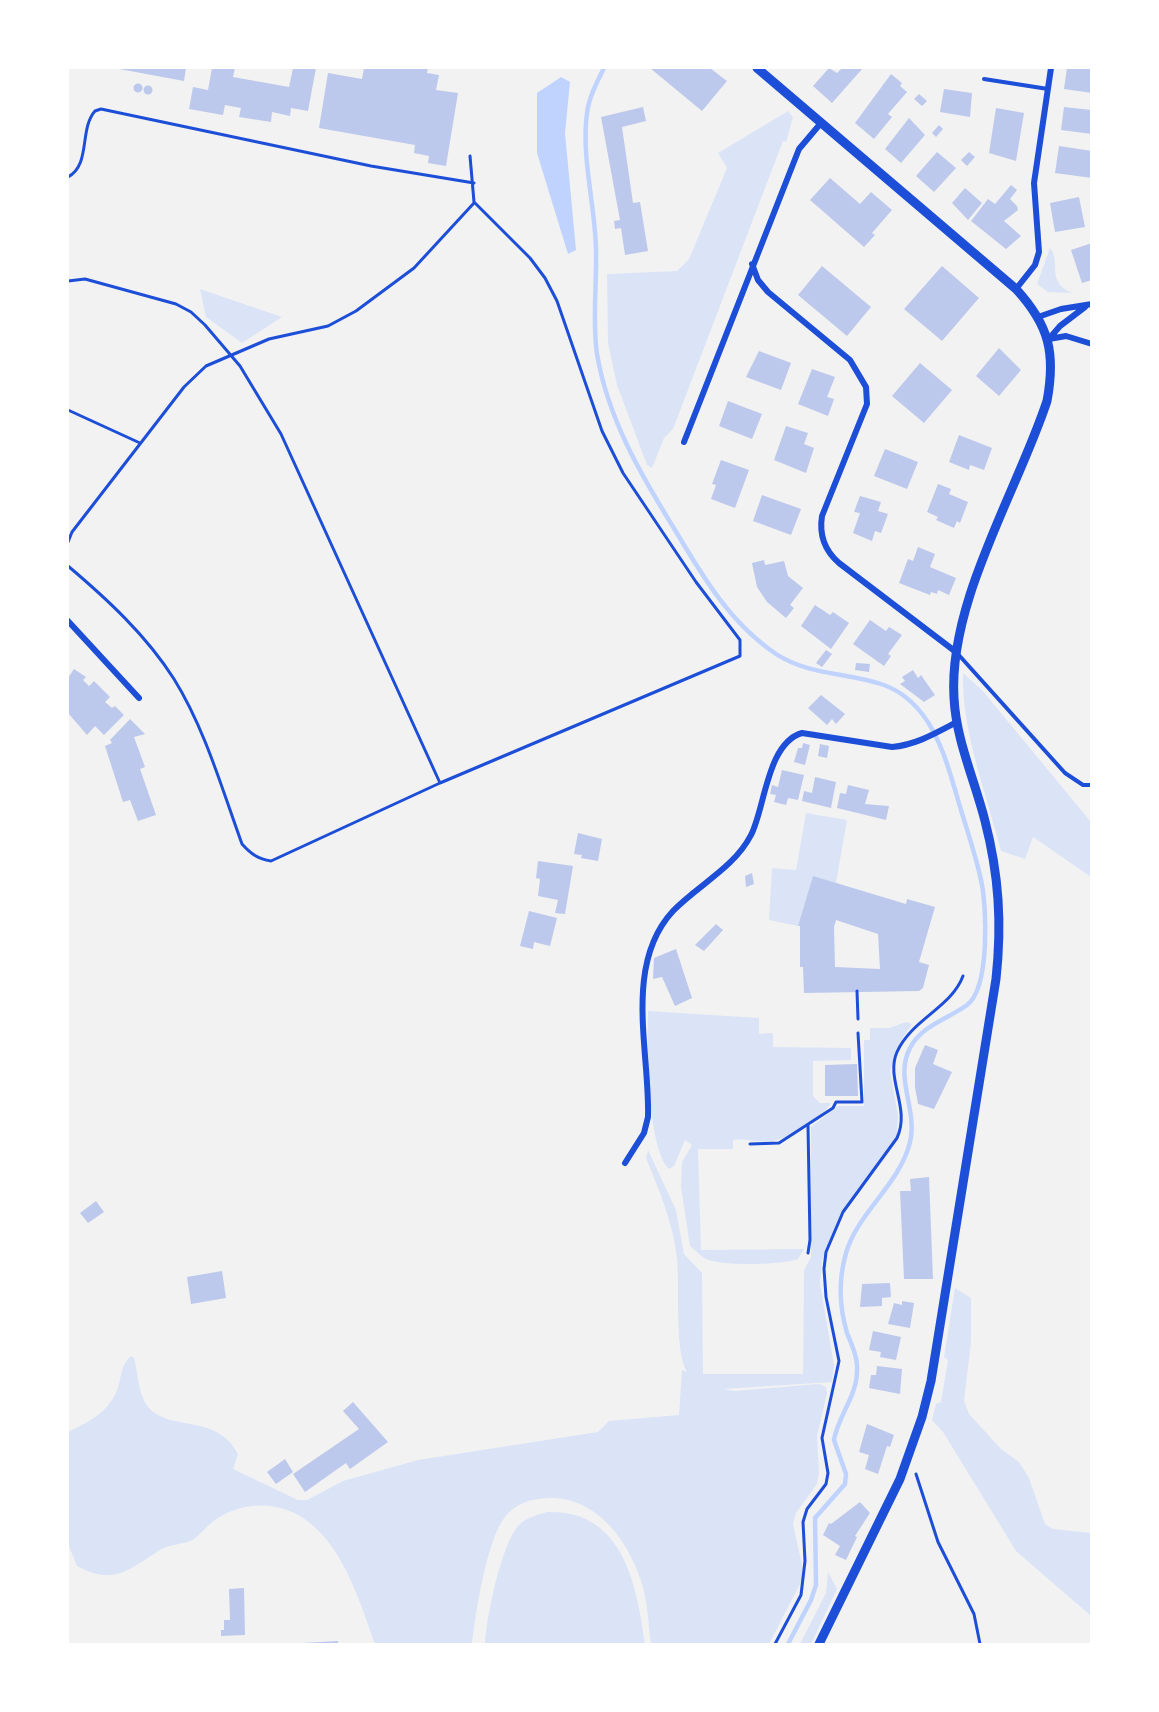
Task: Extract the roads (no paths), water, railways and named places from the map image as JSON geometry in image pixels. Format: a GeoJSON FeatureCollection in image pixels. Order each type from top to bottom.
{"type":"FeatureCollection","features":[{"type":"Feature","properties":{"kind":"street"},"geometry":{"type":"LineString","coordinates":[[757,68],[1016,289],[1038,317],[1048,339],[1052,376],[1047,401],[968,601],[956,652],[953,679],[957,722],[994,856],[1000,916],[999,945],[931,1381],[908,1459],[819,1644]]}},
{"type":"Feature","properties":{"kind":"street"},"geometry":{"type":"LineString","coordinates":[[1016,289],[1035,265],[1039,252],[1034,183],[1051,68]]}},
{"type":"Feature","properties":{"kind":"street"},"geometry":{"type":"LineString","coordinates":[[684,442],[799,149],[821,123]]}},
{"type":"Feature","properties":{"kind":"street"},"geometry":{"type":"LineString","coordinates":[[752,264],[758,280],[768,292],[850,360],[866,387],[867,404],[822,516],[821,533],[827,549],[839,563],[956,652]]}},
{"type":"Feature","properties":{"kind":"street"},"geometry":{"type":"LineString","coordinates":[[1038,317],[1061,309],[1090,304]]}},
{"type":"Feature","properties":{"kind":"street"},"geometry":{"type":"LineString","coordinates":[[1048,339],[1066,321],[1090,304]]}},
{"type":"Feature","properties":{"kind":"street"},"geometry":{"type":"LineString","coordinates":[[1048,339],[1066,336],[1092,344]]}},
{"type":"Feature","properties":{"kind":"street"},"geometry":{"type":"LineString","coordinates":[[68,621],[139,698]]}},
{"type":"Feature","properties":{"kind":"street"},"geometry":{"type":"LineString","coordinates":[[625,1163],[640,1140],[648,1117],[642,1004],[655,938],[677,907],[728,865],[745,846],[754,828],[776,760],[785,744],[795,735],[802,733],[892,747],[916,743],[957,722]]}},
{"type":"Feature","properties":{"kind":"lane"},"geometry":{"type":"LineString","coordinates":[[984,79],[1048,89]]}},
{"type":"Feature","properties":{"kind":"lane"},"geometry":{"type":"LineString","coordinates":[[956,652],[1065,773],[1083,785],[1092,785]]}},
{"type":"Feature","properties":{"kind":"water"},"geometry":{"type":"Polygon","coordinates":[[[561,77],[570,82],[565,133],[576,250],[568,254],[537,153],[537,93],[561,77]]]}},
{"type":"Feature","properties":{"kind":"waterway"},"geometry":{"type":"LineString","coordinates":[[604,68],[590,101],[586,130],[587,164],[596,249],[596,341],[602,378],[627,446],[707,582],[731,614],[760,642],[776,654],[802,666],[884,685],[901,694],[916,706],[927,721],[944,755],[981,880],[985,908],[985,946],[980,982],[967,1005],[928,1028],[910,1048],[904,1071],[911,1118],[910,1142],[905,1157],[889,1185],[860,1224],[846,1253],[841,1283],[841,1303],[844,1323],[857,1366],[854,1389],[834,1440],[846,1474],[845,1484],[815,1518],[816,1585],[811,1600],[788,1644]]}}]}
